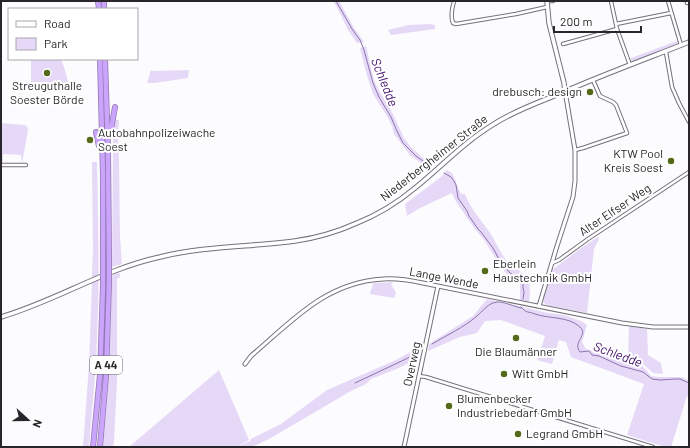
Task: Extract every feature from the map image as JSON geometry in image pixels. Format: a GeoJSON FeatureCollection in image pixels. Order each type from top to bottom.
{"type":"FeatureCollection","features":[{"type":"Feature","properties":{"kind":"highway"},"geometry":{"type":"LineString","coordinates":[[100,60],[101,149]]}},
{"type":"Feature","properties":{"kind":"highway","name":"A 44"},"geometry":{"type":"LineString","coordinates":[[100,447],[106,376],[109,283],[106,60]]}},
{"type":"Feature","properties":{"kind":"highway"},"geometry":{"type":"LineString","coordinates":[[108,149],[115,108]]}},
{"type":"Feature","properties":{"kind":"highway"},"geometry":{"type":"LineString","coordinates":[[96,132],[101,149]]}},
{"type":"Feature","properties":{"kind":"highway","name":"A 44"},"geometry":{"type":"LineString","coordinates":[[93,447],[100,375],[103,287],[101,149]]}},
{"type":"Feature","properties":{"kind":"main road"},"geometry":{"type":"LineString","coordinates":[[547,1],[549,23],[565,91]]}},
{"type":"Feature","properties":{"kind":"main road","name":"Niederbergheimer Straße"},"geometry":{"type":"LineString","coordinates":[[1,317],[30,307],[124,267],[157,257],[180,252],[296,241],[321,236],[343,229],[373,216],[399,200],[469,141],[493,124],[523,108],[689,42]]}},
{"type":"Feature","properties":{"kind":"street"},"geometry":{"type":"LineString","coordinates":[[454,1],[451,13],[453,23],[456,24],[547,7]]}},
{"type":"Feature","properties":{"kind":"street"},"geometry":{"type":"LineString","coordinates":[[547,1],[553,1]]}},
{"type":"Feature","properties":{"kind":"street"},"geometry":{"type":"LineString","coordinates":[[611,1],[617,29],[631,66]]}},
{"type":"Feature","properties":{"kind":"street"},"geometry":{"type":"LineString","coordinates":[[668,1],[682,45]]}},
{"type":"Feature","properties":{"kind":"street"},"geometry":{"type":"LineString","coordinates":[[616,24],[671,14]]}},
{"type":"Feature","properties":{"kind":"street"},"geometry":{"type":"LineString","coordinates":[[563,44],[617,29]]}},
{"type":"Feature","properties":{"kind":"street"},"geometry":{"type":"LineString","coordinates":[[666,52],[672,87],[689,122]]}},
{"type":"Feature","properties":{"kind":"street"},"geometry":{"type":"LineString","coordinates":[[575,150],[627,133],[617,107],[614,103],[600,96],[593,80]]}},
{"type":"Feature","properties":{"kind":"street"},"geometry":{"type":"LineString","coordinates":[[539,306],[558,241],[573,197],[575,181],[575,150],[565,91]]}},
{"type":"Feature","properties":{"kind":"street"},"geometry":{"type":"LineString","coordinates":[[1,165],[26,165]]}},
{"type":"Feature","properties":{"kind":"street","name":"Alter Elfser Weg"},"geometry":{"type":"LineString","coordinates":[[552,263],[559,260],[689,172]]}},
{"type":"Feature","properties":{"kind":"street","name":"Lange Wende"},"geometry":{"type":"LineString","coordinates":[[245,364],[251,356],[318,300],[353,284],[382,279],[407,280],[622,323],[653,327],[689,327]]}},
{"type":"Feature","properties":{"kind":"street","name":"Overweg"},"geometry":{"type":"LineString","coordinates":[[404,447],[438,286]]}},
{"type":"Feature","properties":{"kind":"street"},"geometry":{"type":"LineString","coordinates":[[419,376],[653,447]]}},
{"type":"Feature","properties":{"kind":"green space"},"geometry":{"type":"Polygon","coordinates":[[[333,1],[339,1],[354,28],[364,42],[357,43],[348,30],[333,1]]]}},
{"type":"Feature","properties":{"kind":"green space"},"geometry":{"type":"Polygon","coordinates":[[[409,25],[435,25],[435,29],[391,35],[388,30],[409,25]]]}},
{"type":"Feature","properties":{"kind":"green space"},"geometry":{"type":"Polygon","coordinates":[[[677,41],[677,45],[634,61],[630,60],[631,58],[677,41]]]}},
{"type":"Feature","properties":{"kind":"green space"},"geometry":{"type":"Polygon","coordinates":[[[366,46],[373,77],[377,87],[392,112],[404,138],[411,147],[429,162],[425,166],[410,155],[394,134],[387,116],[373,94],[360,48],[366,46]]]}},
{"type":"Feature","properties":{"kind":"green space"},"geometry":{"type":"Polygon","coordinates":[[[31,60],[61,60],[68,82],[66,84],[31,82],[31,60]]]}},
{"type":"Feature","properties":{"kind":"green space"},"geometry":{"type":"Polygon","coordinates":[[[151,70],[189,70],[188,78],[147,83],[151,70]]]}},
{"type":"Feature","properties":{"kind":"green space"},"geometry":{"type":"Polygon","coordinates":[[[115,120],[119,120],[120,236],[122,264],[112,267],[113,132],[115,120]]]}},
{"type":"Feature","properties":{"kind":"green space"},"geometry":{"type":"Polygon","coordinates":[[[1,123],[27,126],[28,130],[22,163],[21,155],[3,154],[3,163],[1,163],[1,123]]]}},
{"type":"Feature","properties":{"kind":"green space"},"geometry":{"type":"Polygon","coordinates":[[[92,162],[97,162],[98,316],[96,365],[89,447],[83,447],[89,365],[92,283],[92,162]]]}},
{"type":"Feature","properties":{"kind":"green space"},"geometry":{"type":"Polygon","coordinates":[[[447,170],[452,173],[461,194],[465,194],[470,205],[492,236],[501,253],[510,264],[527,277],[530,286],[529,302],[520,300],[520,284],[518,281],[507,275],[455,200],[452,193],[420,208],[407,216],[405,204],[441,177],[447,170]]]}},
{"type":"Feature","properties":{"kind":"green space"},"geometry":{"type":"Polygon","coordinates":[[[598,237],[599,239],[594,249],[587,313],[547,305],[544,303],[543,300],[552,270],[598,237]]]}},
{"type":"Feature","properties":{"kind":"green space"},"geometry":{"type":"Polygon","coordinates":[[[118,272],[120,277],[117,279],[117,382],[114,441],[113,447],[103,447],[109,376],[112,276],[118,272]]]}},
{"type":"Feature","properties":{"kind":"green space"},"geometry":{"type":"Polygon","coordinates":[[[393,282],[391,284],[396,293],[394,298],[370,294],[374,283],[393,282]]]}},
{"type":"Feature","properties":{"kind":"green space"},"geometry":{"type":"Polygon","coordinates":[[[487,299],[548,313],[564,315],[581,321],[587,325],[582,342],[586,349],[626,362],[641,364],[651,376],[682,377],[689,381],[689,397],[687,396],[671,447],[665,447],[627,435],[644,384],[571,357],[566,342],[559,340],[552,364],[537,360],[545,336],[501,320],[485,321],[477,333],[460,337],[428,351],[429,344],[473,316],[487,299]]]}},
{"type":"Feature","properties":{"kind":"green space"},"geometry":{"type":"Polygon","coordinates":[[[629,326],[647,329],[648,355],[661,363],[663,374],[653,373],[642,363],[628,361],[629,326]]]}},
{"type":"Feature","properties":{"kind":"green space"},"geometry":{"type":"Polygon","coordinates":[[[421,348],[419,356],[411,362],[371,379],[366,384],[351,391],[269,439],[252,447],[237,447],[281,424],[327,390],[421,348]]]}},
{"type":"Feature","properties":{"kind":"green space"},"geometry":{"type":"Polygon","coordinates":[[[219,370],[249,440],[237,447],[129,447],[219,370]]]}},
{"type":"Feature","properties":{"kind":"waterway","name":"Schledde"},"geometry":{"type":"LineString","coordinates":[[336,1],[360,40],[373,83],[403,143],[416,156],[427,164]]}},
{"type":"Feature","properties":{"kind":"waterway","name":"Schledde"},"geometry":{"type":"LineString","coordinates":[[444,173],[451,177],[454,181],[458,198],[478,229],[493,248],[500,261],[510,273],[523,282],[523,299]]}},
{"type":"Feature","properties":{"kind":"waterway"},"geometry":{"type":"LineString","coordinates":[[432,344],[466,324],[494,303],[502,302],[521,308]]}},
{"type":"Feature","properties":{"kind":"waterway","name":"Schledde"},"geometry":{"type":"LineString","coordinates":[[521,307],[525,311],[540,316],[564,319],[575,323],[580,327],[583,333],[578,345],[580,352],[589,351],[592,355],[599,356],[621,366],[643,372],[652,379],[680,379],[689,383]]}},
{"type":"Feature","properties":{"kind":"waterway"},"geometry":{"type":"LineString","coordinates":[[355,383],[416,353]]}},
{"type":"Feature","properties":{"kind":"place","name":"Streuguthalle Soester Börde"},"geometry":{"type":"Point","coordinates":[47,73]}},
{"type":"Feature","properties":{"kind":"place","name":"drebusch: design"},"geometry":{"type":"Point","coordinates":[590,92]}},
{"type":"Feature","properties":{"kind":"place","name":"Autobahnpolizeiwache Soest"},"geometry":{"type":"Point","coordinates":[90,140]}},
{"type":"Feature","properties":{"kind":"place","name":"KTW Pool Kreis Soest"},"geometry":{"type":"Point","coordinates":[671,161]}},
{"type":"Feature","properties":{"kind":"place","name":"Eberlein Haustechnik GmbH"},"geometry":{"type":"Point","coordinates":[485,271]}},
{"type":"Feature","properties":{"kind":"place","name":"Die Blaumänner"},"geometry":{"type":"Point","coordinates":[516,338]}},
{"type":"Feature","properties":{"kind":"place","name":"Witt GmbH"},"geometry":{"type":"Point","coordinates":[504,374]}},
{"type":"Feature","properties":{"kind":"place","name":"Blumenbecker Industriebedarf GmbH"},"geometry":{"type":"Point","coordinates":[449,406]}},
{"type":"Feature","properties":{"kind":"place","name":"Legrand GmbH"},"geometry":{"type":"Point","coordinates":[518,434]}}]}
